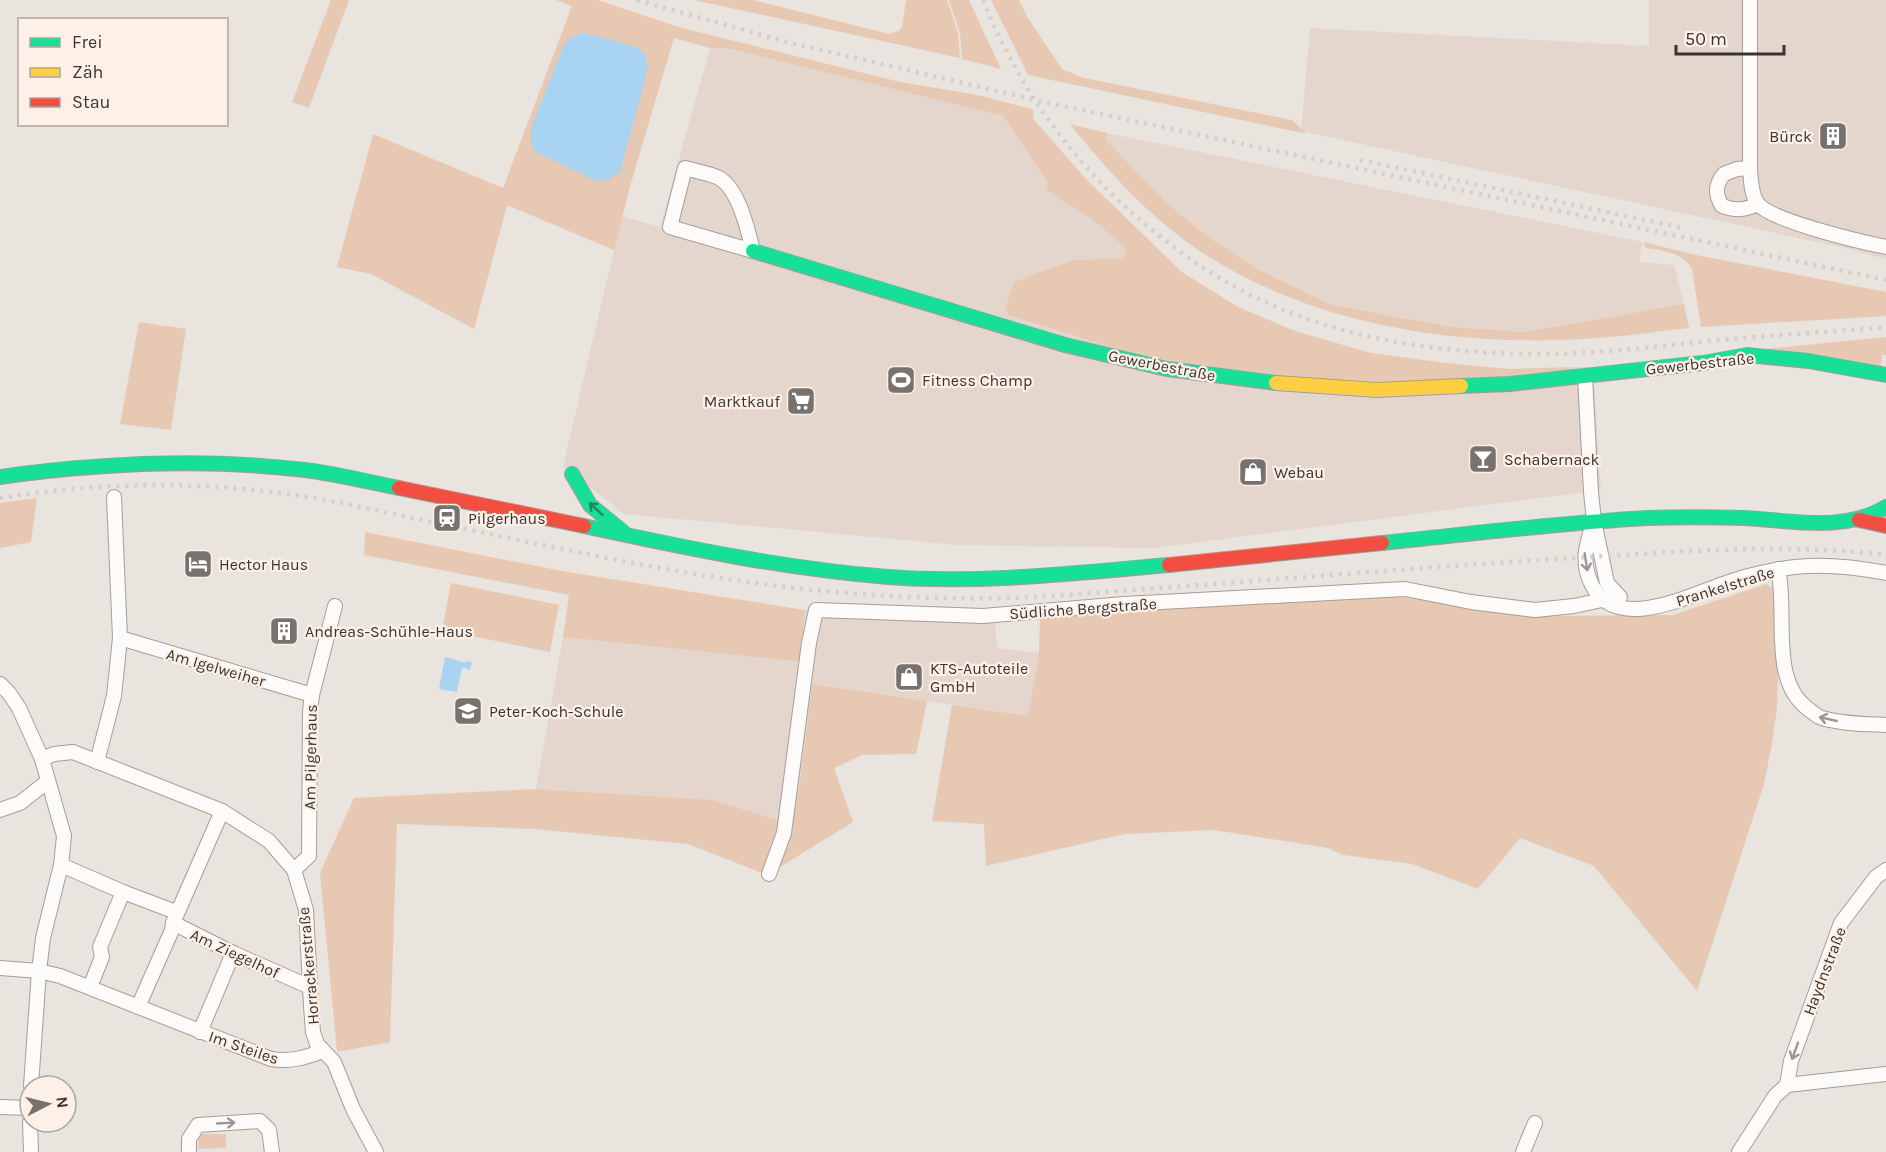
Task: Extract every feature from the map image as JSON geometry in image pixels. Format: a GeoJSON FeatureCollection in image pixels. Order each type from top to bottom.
{"type":"FeatureCollection","features":[{"type":"Feature","properties":{"kind":"main road","name":"Gewerbestraße"},"geometry":{"type":"LineString","coordinates":[[753,251],[999,327],[1065,345],[1167,369],[1272,383],[1377,390],[1510,384],[1747,356],[1808,361],[1886,375]]}},
{"type":"Feature","properties":{"kind":"main road"},"geometry":{"type":"LineString","coordinates":[[0,477],[90,465],[157,462],[261,466],[310,471],[754,561],[889,577],[975,579],[1144,568],[1594,521],[1697,517],[1826,523],[1859,520],[1880,513],[1886,507]]}},
{"type":"Feature","properties":{"kind":"main road"},"geometry":{"type":"LineString","coordinates":[[572,474],[590,505],[628,536]]}},
{"type":"Feature","properties":{"kind":"main road"},"geometry":{"type":"LineString","coordinates":[[1859,520],[1886,526]]}},
{"type":"Feature","properties":{"kind":"street"},"geometry":{"type":"LineString","coordinates":[[1750,0],[1750,168],[1751,187],[1758,204],[1777,216],[1841,237],[1886,248]]}},
{"type":"Feature","properties":{"kind":"street","name":"Gewerbestraße"},"geometry":{"type":"LineString","coordinates":[[685,168],[719,178],[737,199],[753,251],[670,227],[685,168]]}},
{"type":"Feature","properties":{"kind":"street"},"geometry":{"type":"LineString","coordinates":[[1750,168],[1724,174],[1716,186],[1716,191],[1722,206],[1732,210],[1747,209],[1758,204]]}},
{"type":"Feature","properties":{"kind":"street"},"geometry":{"type":"LineString","coordinates":[[1585,376],[1594,521]]}},
{"type":"Feature","properties":{"kind":"street"},"geometry":{"type":"LineString","coordinates":[[97,762],[114,696],[120,638],[114,497]]}},
{"type":"Feature","properties":{"kind":"street","name":"Prankelstraße"},"geometry":{"type":"LineString","coordinates":[[1594,521],[1608,596],[1635,609],[1673,603],[1725,583],[1778,569],[1819,565],[1886,573]]}},
{"type":"Feature","properties":{"kind":"street"},"geometry":{"type":"LineString","coordinates":[[1778,569],[1783,597],[1785,676],[1798,701],[1820,718],[1886,725]]}},
{"type":"Feature","properties":{"kind":"street","name":"Südliche Bergstraße"},"geometry":{"type":"LineString","coordinates":[[769,874],[784,833],[809,643],[816,610],[983,616],[1135,603],[1405,589],[1471,602],[1535,610],[1574,606],[1608,596]]}},
{"type":"Feature","properties":{"kind":"street","name":"Am Pilgerhaus"},"geometry":{"type":"LineString","coordinates":[[294,870],[309,856],[310,711],[335,606]]}},
{"type":"Feature","properties":{"kind":"street","name":"Am Igelweiher"},"geometry":{"type":"LineString","coordinates":[[120,638],[312,695]]}},
{"type":"Feature","properties":{"kind":"street"},"geometry":{"type":"LineString","coordinates":[[0,684],[19,708],[42,759],[64,836],[61,865],[43,938],[33,1074]]}},
{"type":"Feature","properties":{"kind":"street","name":"Horrackerstraße"},"geometry":{"type":"LineString","coordinates":[[42,759],[54,754],[74,752],[222,811],[269,841],[294,870],[306,910],[313,1032],[317,1044],[334,1062],[376,1152]]}},
{"type":"Feature","properties":{"kind":"street"},"geometry":{"type":"LineString","coordinates":[[0,810],[20,803],[48,781]]}},
{"type":"Feature","properties":{"kind":"street","name":"Am Ziegelhof"},"geometry":{"type":"LineString","coordinates":[[175,917],[222,811]]}},
{"type":"Feature","properties":{"kind":"street","name":"Am Ziegelhof"},"geometry":{"type":"LineString","coordinates":[[61,865],[175,917],[233,953],[310,987]]}},
{"type":"Feature","properties":{"kind":"street","name":"Haydnstraße"},"geometry":{"type":"LineString","coordinates":[[1787,1085],[1791,1061],[1841,923],[1876,877],[1886,870]]}},
{"type":"Feature","properties":{"kind":"street"},"geometry":{"type":"LineString","coordinates":[[90,987],[102,957],[99,946],[123,892]]}},
{"type":"Feature","properties":{"kind":"street"},"geometry":{"type":"LineString","coordinates":[[138,1006],[172,930],[175,917]]}},
{"type":"Feature","properties":{"kind":"street","name":"Im Steiles"},"geometry":{"type":"LineString","coordinates":[[200,1032],[233,953]]}},
{"type":"Feature","properties":{"kind":"street","name":"Im Steiles"},"geometry":{"type":"LineString","coordinates":[[0,968],[39,971],[60,976],[271,1059],[285,1062],[300,1060],[323,1051]]}},
{"type":"Feature","properties":{"kind":"street"},"geometry":{"type":"LineString","coordinates":[[1739,1152],[1775,1096],[1787,1085],[1886,1074]]}},
{"type":"Feature","properties":{"kind":"street"},"geometry":{"type":"LineString","coordinates":[[0,1107],[18,1106]]}},
{"type":"Feature","properties":{"kind":"street"},"geometry":{"type":"LineString","coordinates":[[189,1152],[189,1139],[198,1125],[260,1121],[269,1130],[272,1152]]}},
{"type":"Feature","properties":{"kind":"street"},"geometry":{"type":"LineString","coordinates":[[1523,1152],[1535,1123]]}},
{"type":"Feature","properties":{"kind":"street"},"geometry":{"type":"LineString","coordinates":[[30,1134],[31,1152]]}},
{"type":"Feature","properties":{"kind":"shaded area"},"geometry":{"type":"Polygon","coordinates":[[[331,0],[349,0],[309,108],[292,102],[331,0]]]}},
{"type":"Feature","properties":{"kind":"shaded area"},"geometry":{"type":"Polygon","coordinates":[[[556,0],[598,0],[682,28],[900,82],[978,95],[1028,108],[1033,110],[1034,120],[1087,180],[1182,272],[1238,307],[1295,331],[1371,353],[1509,369],[1571,367],[1570,373],[1445,384],[1288,378],[1179,363],[1113,348],[1009,315],[1005,308],[1014,282],[1073,260],[1123,258],[1126,248],[1089,217],[1046,190],[1048,183],[1003,116],[726,48],[710,48],[674,38],[631,183],[614,250],[507,205],[474,329],[371,274],[337,267],[373,134],[503,188],[572,6],[556,0]]]}},
{"type":"Feature","properties":{"kind":"shaded area"},"geometry":{"type":"Polygon","coordinates":[[[694,0],[753,0],[889,34],[899,31],[902,27],[906,0],[947,0],[958,33],[960,58],[694,0]]]}},
{"type":"Feature","properties":{"kind":"shaded area"},"geometry":{"type":"Polygon","coordinates":[[[949,0],[969,0],[1001,69],[962,59],[960,33],[949,0]]]}},
{"type":"Feature","properties":{"kind":"shaded area"},"geometry":{"type":"Polygon","coordinates":[[[991,0],[1019,0],[1028,18],[1062,69],[1084,78],[1292,120],[1307,134],[1028,75],[991,0]]]}},
{"type":"Feature","properties":{"kind":"shaded area"},"geometry":{"type":"Polygon","coordinates":[[[1649,0],[1886,0],[1886,259],[1840,247],[1301,131],[1310,28],[1649,46],[1649,0]]]}},
{"type":"Feature","properties":{"kind":"shaded area"},"geometry":{"type":"Polygon","coordinates":[[[710,48],[726,48],[1003,116],[1048,183],[1126,248],[1123,258],[1073,260],[1005,308],[1010,315],[1113,348],[1569,373],[1571,367],[1593,367],[1601,490],[1154,548],[957,545],[624,514],[563,466],[622,216],[660,227],[710,48]]]}},
{"type":"Feature","properties":{"kind":"shaded area"},"geometry":{"type":"Polygon","coordinates":[[[1070,124],[1107,133],[1105,139],[1167,203],[1208,237],[1256,268],[1329,304],[1451,327],[1524,332],[1684,304],[1689,328],[1599,338],[1498,340],[1395,328],[1345,316],[1297,300],[1250,280],[1187,242],[1133,195],[1070,124]]]}},
{"type":"Feature","properties":{"kind":"shaded area"},"geometry":{"type":"Polygon","coordinates":[[[1107,133],[1643,242],[1639,262],[1674,265],[1684,304],[1524,332],[1451,327],[1329,304],[1256,268],[1208,237],[1167,203],[1105,139],[1107,133]]]}},
{"type":"Feature","properties":{"kind":"shaded area"},"geometry":{"type":"Polygon","coordinates":[[[1643,242],[1696,255],[1886,292],[1886,316],[1701,327],[1692,269],[1688,263],[1666,251],[1646,248],[1643,242]]]}},
{"type":"Feature","properties":{"kind":"shaded area"},"geometry":{"type":"Polygon","coordinates":[[[139,322],[186,329],[171,430],[120,424],[139,322]]]}},
{"type":"Feature","properties":{"kind":"shaded area"},"geometry":{"type":"Polygon","coordinates":[[[1886,337],[1886,355],[1882,355],[1881,367],[1746,351],[1886,337]]]}},
{"type":"Feature","properties":{"kind":"shaded area"},"geometry":{"type":"Polygon","coordinates":[[[37,498],[31,542],[0,548],[0,503],[37,498]]]}},
{"type":"Feature","properties":{"kind":"shaded area"},"geometry":{"type":"Polygon","coordinates":[[[365,532],[562,571],[804,610],[803,662],[563,637],[569,595],[364,555],[365,532]]]}},
{"type":"Feature","properties":{"kind":"shaded area"},"geometry":{"type":"Polygon","coordinates":[[[451,583],[559,605],[550,652],[442,630],[451,583]]]}},
{"type":"Feature","properties":{"kind":"shaded area"},"geometry":{"type":"Polygon","coordinates":[[[1766,584],[1780,594],[1777,708],[1772,744],[1764,784],[1697,991],[1594,866],[1520,838],[1478,889],[1412,864],[1343,855],[1328,848],[1214,830],[1125,834],[986,866],[984,824],[932,821],[952,705],[1028,716],[1039,653],[1040,613],[1386,595],[1543,616],[1673,615],[1766,584]]]}},
{"type":"Feature","properties":{"kind":"shaded area"},"geometry":{"type":"Polygon","coordinates":[[[804,610],[995,620],[997,648],[1039,653],[1028,716],[812,684],[801,776],[792,825],[714,800],[536,789],[563,637],[802,662],[804,610]]]}},
{"type":"Feature","properties":{"kind":"shaded area"},"geometry":{"type":"Polygon","coordinates":[[[812,684],[927,701],[916,754],[863,755],[834,768],[853,822],[767,875],[688,844],[534,829],[397,824],[390,1042],[337,1052],[320,873],[354,798],[536,789],[714,800],[792,825],[801,776],[812,684]]]}},
{"type":"Feature","properties":{"kind":"shaded area"},"geometry":{"type":"Polygon","coordinates":[[[199,1134],[226,1134],[226,1148],[198,1149],[199,1134]]]}},
{"type":"Feature","properties":{"kind":"water"},"geometry":{"type":"Polygon","coordinates":[[[583,33],[635,47],[645,54],[648,68],[620,172],[609,180],[596,181],[535,152],[531,143],[531,128],[564,45],[571,38],[583,33]]]}},
{"type":"Feature","properties":{"kind":"water"},"geometry":{"type":"Polygon","coordinates":[[[445,657],[466,663],[466,661],[472,662],[470,670],[462,667],[457,692],[439,689],[445,657]]]}},
{"type":"Feature","properties":{"kind":"railway"},"geometry":{"type":"LineString","coordinates":[[637,0],[787,42],[1044,102],[1886,280]]}},
{"type":"Feature","properties":{"kind":"railway"},"geometry":{"type":"LineString","coordinates":[[983,0],[997,33],[1032,95],[1074,153],[1123,205],[1176,249],[1223,280],[1260,300],[1298,316],[1337,328],[1419,346],[1543,354],[1646,348],[1886,327]]}},
{"type":"Feature","properties":{"kind":"railway"},"geometry":{"type":"LineString","coordinates":[[1360,160],[1683,228]]}},
{"type":"Feature","properties":{"kind":"railway"},"geometry":{"type":"LineString","coordinates":[[0,498],[98,487],[164,485],[262,491],[337,502],[582,553],[738,581],[837,592],[936,598],[1036,597],[1491,563],[1680,552],[1804,549],[1886,555]]}},
{"type":"Feature","properties":{"kind":"traffic: fast"},"geometry":{"type":"LineString","coordinates":[[753,251],[1065,345],[1167,369],[1276,383]]}},
{"type":"Feature","properties":{"kind":"traffic: fast"},"geometry":{"type":"LineString","coordinates":[[1461,386],[1510,384],[1703,363],[1747,355],[1808,361],[1886,375]]}},
{"type":"Feature","properties":{"kind":"traffic: fast"},"geometry":{"type":"LineString","coordinates":[[0,477],[114,465],[229,464],[317,472],[399,488]]}},
{"type":"Feature","properties":{"kind":"traffic: fast"},"geometry":{"type":"LineString","coordinates":[[572,474],[590,505],[623,532]]}},
{"type":"Feature","properties":{"kind":"traffic: fast"},"geometry":{"type":"LineString","coordinates":[[1382,543],[1647,518],[1835,522],[1853,520],[1886,507]]}},
{"type":"Feature","properties":{"kind":"traffic: fast"},"geometry":{"type":"LineString","coordinates":[[584,526],[774,563],[888,577],[994,578],[1169,565]]}},
{"type":"Feature","properties":{"kind":"traffic: slow"},"geometry":{"type":"LineString","coordinates":[[1276,383],[1377,390],[1461,386]]}},
{"type":"Feature","properties":{"kind":"traffic: jam"},"geometry":{"type":"LineString","coordinates":[[399,488],[584,526]]}},
{"type":"Feature","properties":{"kind":"traffic: jam"},"geometry":{"type":"LineString","coordinates":[[1859,520],[1886,526]]}},
{"type":"Feature","properties":{"kind":"traffic: jam"},"geometry":{"type":"LineString","coordinates":[[1169,565],[1382,543]]}},
{"type":"Feature","properties":{"kind":"place","name":"Bürck"},"geometry":{"type":"Point","coordinates":[1833,136]}},
{"type":"Feature","properties":{"kind":"place","name":"Fitness Champ"},"geometry":{"type":"Point","coordinates":[901,380]}},
{"type":"Feature","properties":{"kind":"place","name":"Marktkauf"},"geometry":{"type":"Point","coordinates":[801,401]}},
{"type":"Feature","properties":{"kind":"place","name":"Schabernack"},"geometry":{"type":"Point","coordinates":[1483,459]}},
{"type":"Feature","properties":{"kind":"place","name":"Webau"},"geometry":{"type":"Point","coordinates":[1253,472]}},
{"type":"Feature","properties":{"kind":"place","name":"Pilgerhaus"},"geometry":{"type":"Point","coordinates":[447,518]}},
{"type":"Feature","properties":{"kind":"place","name":"Hector Haus"},"geometry":{"type":"Point","coordinates":[198,564]}},
{"type":"Feature","properties":{"kind":"place","name":"Andreas-Schühle-Haus"},"geometry":{"type":"Point","coordinates":[284,631]}},
{"type":"Feature","properties":{"kind":"place","name":"KTS-Autoteile GmbH"},"geometry":{"type":"Point","coordinates":[909,677]}},
{"type":"Feature","properties":{"kind":"place","name":"Peter-Koch-Schule"},"geometry":{"type":"Point","coordinates":[468,711]}}]}
